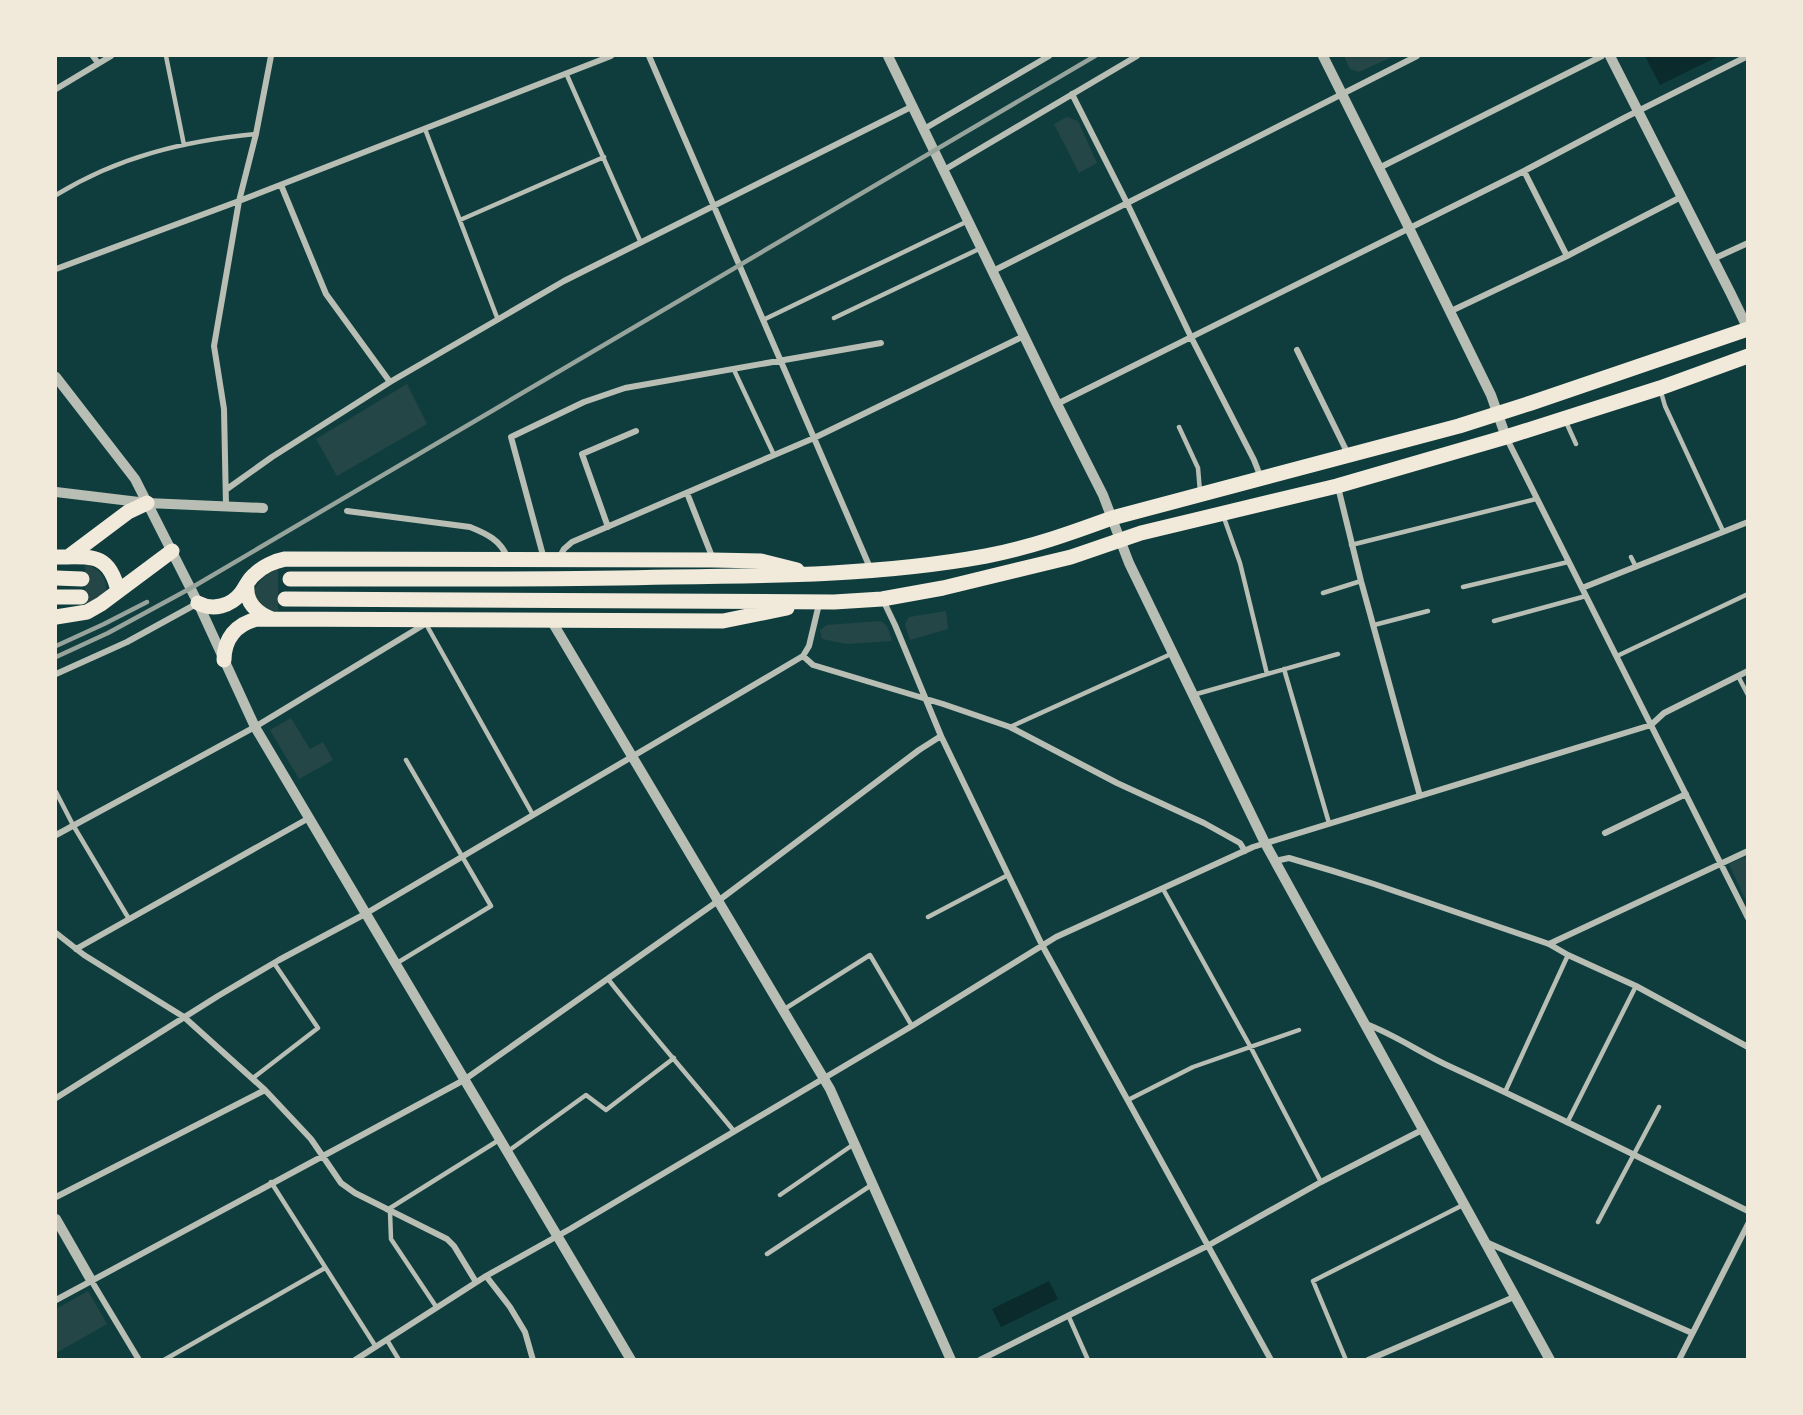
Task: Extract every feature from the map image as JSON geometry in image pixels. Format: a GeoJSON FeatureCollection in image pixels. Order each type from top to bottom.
{"type":"FeatureCollection","features":[{"type":"Feature","properties":{"kind":"main road"},"geometry":{"type":"LineString","coordinates":[[290,579],[572,579],[814,575],[988,556],[1062,536],[1112,518],[1459,426],[1747,329]]}},
{"type":"Feature","properties":{"kind":"main road"},"geometry":{"type":"LineString","coordinates":[[285,599],[826,602],[882,599],[943,588],[1071,557],[1120,540],[1337,486],[1506,437],[1660,388],[1748,356]]}},
{"type":"Feature","properties":{"kind":"main road"},"geometry":{"type":"LineString","coordinates":[[62,557],[128,512],[147,503]]}},
{"type":"Feature","properties":{"kind":"main road"},"geometry":{"type":"LineString","coordinates":[[56,617],[87,612],[102,604],[172,551]]}},
{"type":"Feature","properties":{"kind":"main road"},"geometry":{"type":"LineString","coordinates":[[62,557],[98,559],[108,565],[114,575],[118,591]]}},
{"type":"Feature","properties":{"kind":"main road"},"geometry":{"type":"LineString","coordinates":[[198,603],[210,607],[223,606],[236,599],[255,573],[274,562],[285,559],[761,561],[814,575]]}},
{"type":"Feature","properties":{"kind":"main road"},"geometry":{"type":"LineString","coordinates":[[56,578],[82,579]]}},
{"type":"Feature","properties":{"kind":"main road"},"geometry":{"type":"LineString","coordinates":[[247,584],[246,591],[252,605],[257,611],[273,619]]}},
{"type":"Feature","properties":{"kind":"main road"},"geometry":{"type":"LineString","coordinates":[[56,597],[81,597]]}},
{"type":"Feature","properties":{"kind":"main road"},"geometry":{"type":"LineString","coordinates":[[224,660],[228,639],[244,623],[257,619],[426,622],[723,621],[826,602]]}},
{"type":"Feature","properties":{"kind":"street"},"geometry":{"type":"LineString","coordinates":[[93,56],[98,63]]}},
{"type":"Feature","properties":{"kind":"street"},"geometry":{"type":"LineString","coordinates":[[56,89],[111,56]]}},
{"type":"Feature","properties":{"kind":"street"},"geometry":{"type":"LineString","coordinates":[[226,506],[224,409],[214,346],[239,201],[271,56]]}},
{"type":"Feature","properties":{"kind":"street"},"geometry":{"type":"LineString","coordinates":[[56,269],[281,185],[611,56]]}},
{"type":"Feature","properties":{"kind":"street"},"geometry":{"type":"LineString","coordinates":[[650,56],[871,570]]}},
{"type":"Feature","properties":{"kind":"street"},"geometry":{"type":"LineString","coordinates":[[888,56],[1103,495],[1130,563],[1275,861],[1550,1359]]}},
{"type":"Feature","properties":{"kind":"street"},"geometry":{"type":"LineString","coordinates":[[924,129],[1049,56]]}},
{"type":"Feature","properties":{"kind":"street"},"geometry":{"type":"LineString","coordinates":[[944,170],[1137,56]]}},
{"type":"Feature","properties":{"kind":"street"},"geometry":{"type":"LineString","coordinates":[[1323,56],[1409,228],[1536,499],[1748,918]]}},
{"type":"Feature","properties":{"kind":"street"},"geometry":{"type":"LineString","coordinates":[[993,271],[1417,56]]}},
{"type":"Feature","properties":{"kind":"street"},"geometry":{"type":"LineString","coordinates":[[1379,168],[1602,56]]}},
{"type":"Feature","properties":{"kind":"street"},"geometry":{"type":"LineString","coordinates":[[1610,56],[1747,329]]}},
{"type":"Feature","properties":{"kind":"street"},"geometry":{"type":"LineString","coordinates":[[1057,404],[1524,171],[1748,56]]}},
{"type":"Feature","properties":{"kind":"street"},"geometry":{"type":"LineString","coordinates":[[1072,94],[1261,478]]}},
{"type":"Feature","properties":{"kind":"street"},"geometry":{"type":"LineString","coordinates":[[227,489],[272,457],[390,382],[564,281],[913,106]]}},
{"type":"Feature","properties":{"kind":"street"},"geometry":{"type":"LineString","coordinates":[[1524,171],[1567,256]]}},
{"type":"Feature","properties":{"kind":"street"},"geometry":{"type":"LineString","coordinates":[[281,185],[326,294],[390,382]]}},
{"type":"Feature","properties":{"kind":"street"},"geometry":{"type":"LineString","coordinates":[[1449,312],[1567,256],[1681,197]]}},
{"type":"Feature","properties":{"kind":"street"},"geometry":{"type":"LineString","coordinates":[[1713,259],[1748,243]]}},
{"type":"Feature","properties":{"kind":"street"},"geometry":{"type":"LineString","coordinates":[[881,344],[625,388],[584,402],[511,437],[551,560],[572,542],[814,438],[1024,336]]}},
{"type":"Feature","properties":{"kind":"street"},"geometry":{"type":"LineString","coordinates":[[1297,350],[1348,455]]}},
{"type":"Feature","properties":{"kind":"street"},"geometry":{"type":"LineString","coordinates":[[56,377],[135,479],[198,603],[255,727],[631,1359]]}},
{"type":"Feature","properties":{"kind":"street"},"geometry":{"type":"LineString","coordinates":[[609,527],[582,454],[636,431]]}},
{"type":"Feature","properties":{"kind":"street"},"geometry":{"type":"LineString","coordinates":[[1337,486],[1420,796]]}},
{"type":"Feature","properties":{"kind":"street"},"geometry":{"type":"LineString","coordinates":[[56,492],[147,503],[263,508]]}},
{"type":"Feature","properties":{"kind":"street"},"geometry":{"type":"LineString","coordinates":[[687,493],[713,560]]}},
{"type":"Feature","properties":{"kind":"street"},"geometry":{"type":"LineString","coordinates":[[347,511],[470,527],[487,534],[504,549],[508,559]]}},
{"type":"Feature","properties":{"kind":"street"},"geometry":{"type":"LineString","coordinates":[[1582,588],[1748,522]]}},
{"type":"Feature","properties":{"kind":"street"},"geometry":{"type":"LineString","coordinates":[[882,599],[941,736],[1042,945],[1271,1359]]}},
{"type":"Feature","properties":{"kind":"street"},"geometry":{"type":"LineString","coordinates":[[56,1098],[274,963],[365,914],[802,656],[809,646],[826,602]]}},
{"type":"Feature","properties":{"kind":"street"},"geometry":{"type":"LineString","coordinates":[[56,674],[127,642],[198,603]]}},
{"type":"Feature","properties":{"kind":"street"},"geometry":{"type":"LineString","coordinates":[[551,620],[830,1089],[951,1359]]}},
{"type":"Feature","properties":{"kind":"street"},"geometry":{"type":"LineString","coordinates":[[56,835],[255,727],[426,622]]}},
{"type":"Feature","properties":{"kind":"street"},"geometry":{"type":"LineString","coordinates":[[802,656],[813,665],[1010,727],[1117,783],[1204,823],[1240,843],[1245,851]]}},
{"type":"Feature","properties":{"kind":"street"},"geometry":{"type":"LineString","coordinates":[[355,1359],[476,1282],[912,1026],[1056,937],[1266,843],[1651,725],[1664,713],[1748,671]]}},
{"type":"Feature","properties":{"kind":"street"},"geometry":{"type":"LineString","coordinates":[[56,1300],[271,1182],[464,1080],[718,901],[919,750],[941,736]]}},
{"type":"Feature","properties":{"kind":"street"},"geometry":{"type":"LineString","coordinates":[[1605,834],[1686,794]]}},
{"type":"Feature","properties":{"kind":"street"},"geometry":{"type":"LineString","coordinates":[[76,949],[309,818]]}},
{"type":"Feature","properties":{"kind":"street"},"geometry":{"type":"LineString","coordinates":[[1550,944],[1748,851]]}},
{"type":"Feature","properties":{"kind":"street"},"geometry":{"type":"LineString","coordinates":[[1275,861],[1289,858],[1343,874],[1550,944],[1568,955],[1636,986],[1748,1047]]}},
{"type":"Feature","properties":{"kind":"street"},"geometry":{"type":"LineString","coordinates":[[56,933],[76,949],[184,1017],[265,1090],[311,1139],[341,1183],[388,1211],[447,1239],[454,1246],[476,1282]]}},
{"type":"Feature","properties":{"kind":"street"},"geometry":{"type":"LineString","coordinates":[[1364,1023],[1748,1211]]}},
{"type":"Feature","properties":{"kind":"street"},"geometry":{"type":"LineString","coordinates":[[56,1197],[265,1090]]}},
{"type":"Feature","properties":{"kind":"street"},"geometry":{"type":"LineString","coordinates":[[980,1359],[1209,1245],[1321,1182],[1422,1130]]}},
{"type":"Feature","properties":{"kind":"street"},"geometry":{"type":"LineString","coordinates":[[56,1220],[139,1359]]}},
{"type":"Feature","properties":{"kind":"street"},"geometry":{"type":"LineString","coordinates":[[1679,1359],[1748,1224]]}},
{"type":"Feature","properties":{"kind":"street"},"geometry":{"type":"LineString","coordinates":[[1483,1240],[1692,1333]]}},
{"type":"Feature","properties":{"kind":"street"},"geometry":{"type":"LineString","coordinates":[[486,1276],[510,1306],[525,1332],[533,1359]]}},
{"type":"Feature","properties":{"kind":"street"},"geometry":{"type":"LineString","coordinates":[[1368,1359],[1514,1297]]}},
{"type":"Feature","properties":{"kind":"lane"},"geometry":{"type":"LineString","coordinates":[[166,56],[184,145]]}},
{"type":"Feature","properties":{"kind":"lane"},"geometry":{"type":"LineString","coordinates":[[566,73],[641,243]]}},
{"type":"Feature","properties":{"kind":"lane"},"geometry":{"type":"LineString","coordinates":[[425,129],[498,320]]}},
{"type":"Feature","properties":{"kind":"lane"},"geometry":{"type":"LineString","coordinates":[[56,195],[78,181],[115,164],[148,153],[198,141],[255,134]]}},
{"type":"Feature","properties":{"kind":"lane"},"geometry":{"type":"LineString","coordinates":[[460,220],[604,158]]}},
{"type":"Feature","properties":{"kind":"lane"},"geometry":{"type":"LineString","coordinates":[[763,320],[969,220]]}},
{"type":"Feature","properties":{"kind":"lane"},"geometry":{"type":"LineString","coordinates":[[834,318],[982,248]]}},
{"type":"Feature","properties":{"kind":"lane"},"geometry":{"type":"LineString","coordinates":[[734,370],[774,455]]}},
{"type":"Feature","properties":{"kind":"lane"},"geometry":{"type":"LineString","coordinates":[[1660,388],[1665,406],[1723,531]]}},
{"type":"Feature","properties":{"kind":"lane"},"geometry":{"type":"LineString","coordinates":[[1564,418],[1576,444]]}},
{"type":"Feature","properties":{"kind":"lane"},"geometry":{"type":"LineString","coordinates":[[1179,427],[1198,468],[1200,495]]}},
{"type":"Feature","properties":{"kind":"lane"},"geometry":{"type":"LineString","coordinates":[[1352,545],[1536,499]]}},
{"type":"Feature","properties":{"kind":"lane"},"geometry":{"type":"LineString","coordinates":[[1222,513],[1239,563],[1267,674]]}},
{"type":"Feature","properties":{"kind":"lane"},"geometry":{"type":"LineString","coordinates":[[1630,557],[1636,567]]}},
{"type":"Feature","properties":{"kind":"lane"},"geometry":{"type":"LineString","coordinates":[[1463,587],[1568,562]]}},
{"type":"Feature","properties":{"kind":"lane"},"geometry":{"type":"LineString","coordinates":[[1323,592],[1361,581]]}},
{"type":"Feature","properties":{"kind":"lane"},"geometry":{"type":"LineString","coordinates":[[1617,657],[1748,594]]}},
{"type":"Feature","properties":{"kind":"lane"},"geometry":{"type":"LineString","coordinates":[[1494,621],[1586,596]]}},
{"type":"Feature","properties":{"kind":"lane"},"geometry":{"type":"LineString","coordinates":[[1374,625],[1428,611]]}},
{"type":"Feature","properties":{"kind":"lane"},"geometry":{"type":"LineString","coordinates":[[426,622],[533,815]]}},
{"type":"Feature","properties":{"kind":"lane"},"geometry":{"type":"LineString","coordinates":[[1010,727],[1173,653]]}},
{"type":"Feature","properties":{"kind":"lane"},"geometry":{"type":"LineString","coordinates":[[1193,695],[1338,654]]}},
{"type":"Feature","properties":{"kind":"lane"},"geometry":{"type":"LineString","coordinates":[[1284,669],[1329,823]]}},
{"type":"Feature","properties":{"kind":"lane"},"geometry":{"type":"LineString","coordinates":[[1738,676],[1748,695]]}},
{"type":"Feature","properties":{"kind":"lane"},"geometry":{"type":"LineString","coordinates":[[395,964],[491,906],[406,760]]}},
{"type":"Feature","properties":{"kind":"lane"},"geometry":{"type":"LineString","coordinates":[[56,792],[129,919]]}},
{"type":"Feature","properties":{"kind":"lane"},"geometry":{"type":"LineString","coordinates":[[928,917],[1008,874]]}},
{"type":"Feature","properties":{"kind":"lane"},"geometry":{"type":"LineString","coordinates":[[1163,889],[1250,1046],[1321,1182]]}},
{"type":"Feature","properties":{"kind":"lane"},"geometry":{"type":"LineString","coordinates":[[783,1010],[870,955],[912,1026]]}},
{"type":"Feature","properties":{"kind":"lane"},"geometry":{"type":"LineString","coordinates":[[1505,1092],[1568,955]]}},
{"type":"Feature","properties":{"kind":"lane"},"geometry":{"type":"LineString","coordinates":[[253,1078],[318,1028],[274,963]]}},
{"type":"Feature","properties":{"kind":"lane"},"geometry":{"type":"LineString","coordinates":[[608,979],[734,1131]]}},
{"type":"Feature","properties":{"kind":"lane"},"geometry":{"type":"LineString","coordinates":[[1567,1123],[1636,986]]}},
{"type":"Feature","properties":{"kind":"lane"},"geometry":{"type":"LineString","coordinates":[[1128,1100],[1193,1066],[1299,1030]]}},
{"type":"Feature","properties":{"kind":"lane"},"geometry":{"type":"LineString","coordinates":[[507,1152],[586,1095],[606,1110],[674,1058]]}},
{"type":"Feature","properties":{"kind":"lane"},"geometry":{"type":"LineString","coordinates":[[1598,1222],[1659,1107]]}},
{"type":"Feature","properties":{"kind":"lane"},"geometry":{"type":"LineString","coordinates":[[437,1308],[391,1239],[388,1211],[500,1140]]}},
{"type":"Feature","properties":{"kind":"lane"},"geometry":{"type":"LineString","coordinates":[[780,1195],[855,1143]]}},
{"type":"Feature","properties":{"kind":"lane"},"geometry":{"type":"LineString","coordinates":[[271,1182],[376,1347]]}},
{"type":"Feature","properties":{"kind":"lane"},"geometry":{"type":"LineString","coordinates":[[767,1254],[873,1184]]}},
{"type":"Feature","properties":{"kind":"lane"},"geometry":{"type":"LineString","coordinates":[[1346,1359],[1313,1281],[1463,1204]]}},
{"type":"Feature","properties":{"kind":"lane"},"geometry":{"type":"LineString","coordinates":[[164,1359],[325,1268]]}},
{"type":"Feature","properties":{"kind":"lane"},"geometry":{"type":"LineString","coordinates":[[1068,1315],[1088,1359]]}},
{"type":"Feature","properties":{"kind":"lane"},"geometry":{"type":"LineString","coordinates":[[387,1340],[399,1359]]}},
{"type":"Feature","properties":{"kind":"shaded area"},"geometry":{"type":"Polygon","coordinates":[[[1344,56],[1394,56],[1359,72],[1350,69],[1344,56]]]}},
{"type":"Feature","properties":{"kind":"shaded area"},"geometry":{"type":"Polygon","coordinates":[[[1645,56],[1719,56],[1660,85],[1645,56]]]}},
{"type":"Feature","properties":{"kind":"shaded area"},"geometry":{"type":"Polygon","coordinates":[[[1067,117],[1078,121],[1097,163],[1079,173],[1054,124],[1067,117]]]}},
{"type":"Feature","properties":{"kind":"shaded area"},"geometry":{"type":"Polygon","coordinates":[[[407,384],[427,424],[337,476],[316,439],[407,384]]]}},
{"type":"Feature","properties":{"kind":"shaded area"},"geometry":{"type":"Polygon","coordinates":[[[85,564],[101,574],[105,581],[106,591],[95,601],[85,605],[85,564]]]}},
{"type":"Feature","properties":{"kind":"shaded area"},"geometry":{"type":"Polygon","coordinates":[[[278,569],[278,612],[262,606],[254,591],[263,578],[278,569]]]}},
{"type":"Feature","properties":{"kind":"shaded area"},"geometry":{"type":"Polygon","coordinates":[[[946,611],[948,629],[910,640],[905,624],[909,617],[946,611]]]}},
{"type":"Feature","properties":{"kind":"shaded area"},"geometry":{"type":"Polygon","coordinates":[[[880,621],[887,626],[892,641],[847,644],[822,639],[820,630],[827,625],[880,621]]]}},
{"type":"Feature","properties":{"kind":"shaded area"},"geometry":{"type":"Polygon","coordinates":[[[291,718],[310,749],[323,742],[333,760],[299,779],[270,730],[291,718]]]}},
{"type":"Feature","properties":{"kind":"shaded area"},"geometry":{"type":"Polygon","coordinates":[[[1747,856],[1747,903],[1729,864],[1747,856]]]}},
{"type":"Feature","properties":{"kind":"shaded area"},"geometry":{"type":"Polygon","coordinates":[[[1049,1281],[1058,1299],[1001,1327],[992,1309],[1049,1281]]]}},
{"type":"Feature","properties":{"kind":"shaded area"},"geometry":{"type":"Polygon","coordinates":[[[88,1291],[107,1324],[56,1353],[56,1309],[88,1291]]]}},
{"type":"Feature","properties":{"kind":"railway"},"geometry":{"type":"LineString","coordinates":[[56,657],[108,633],[191,588],[1095,56]]}},
{"type":"Feature","properties":{"kind":"railway"},"geometry":{"type":"LineString","coordinates":[[56,646],[147,602]]}}]}
